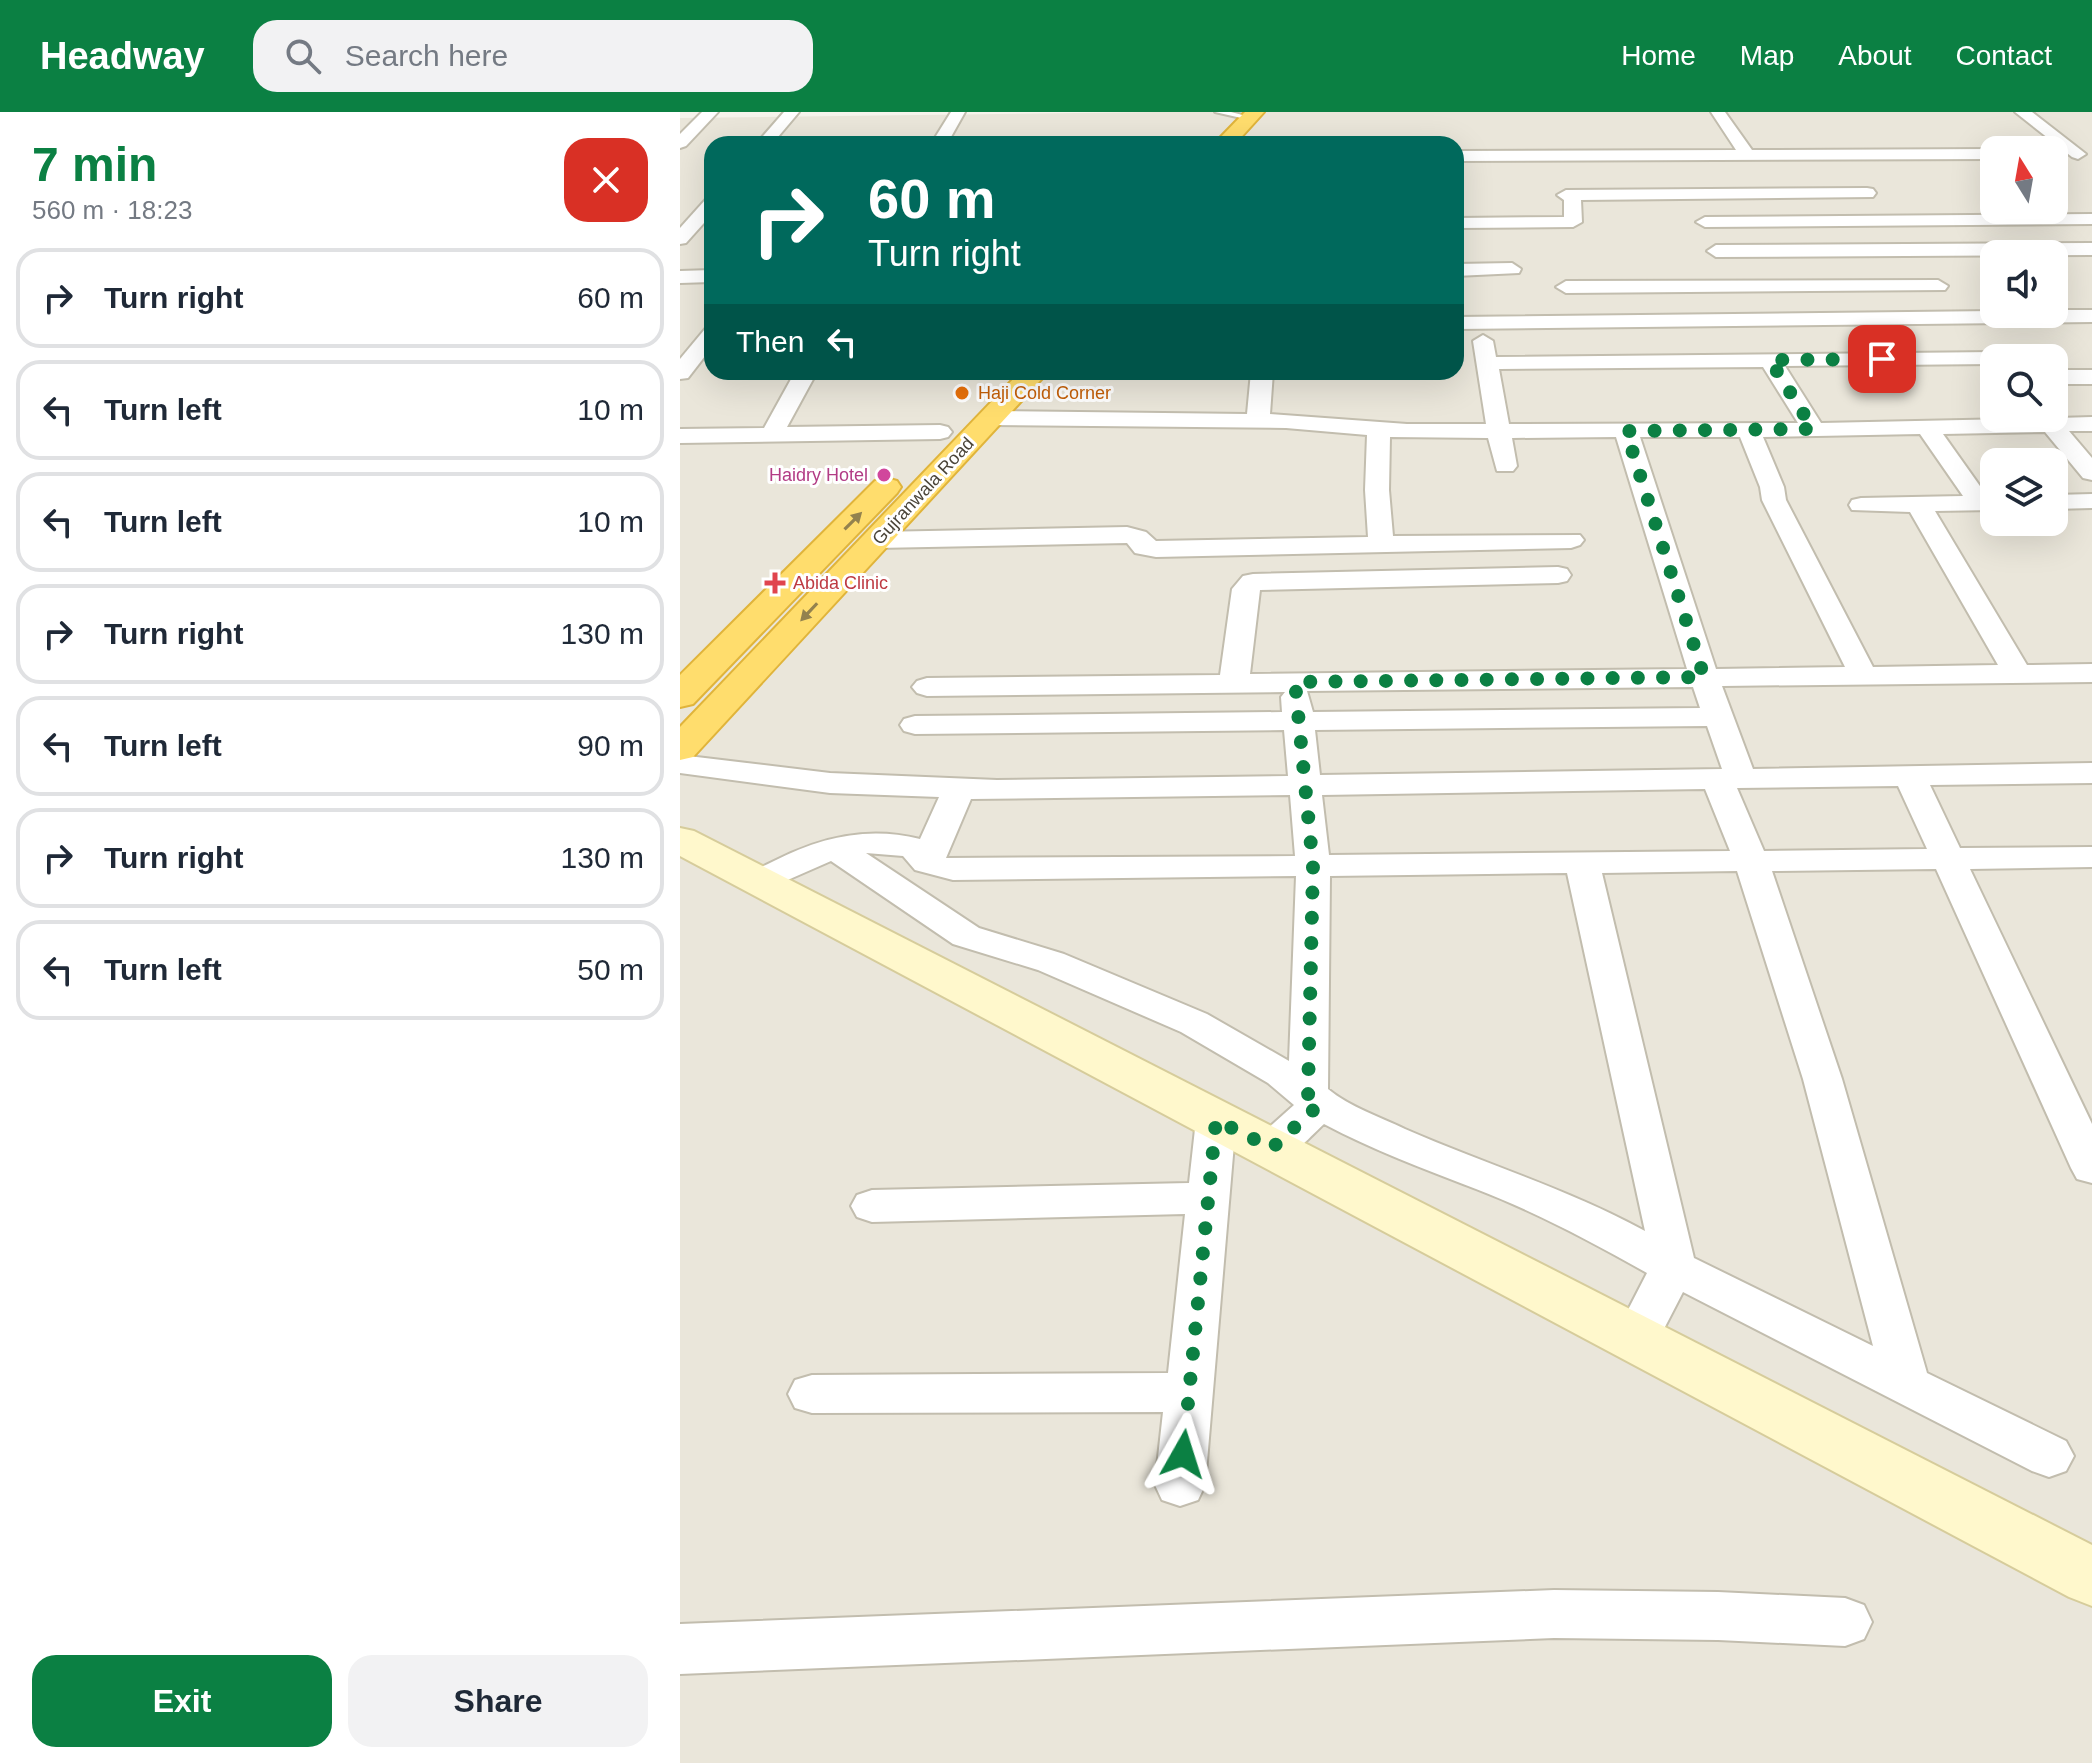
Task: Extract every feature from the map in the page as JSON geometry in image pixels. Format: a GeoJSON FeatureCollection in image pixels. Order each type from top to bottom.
{"type":"FeatureCollection","features":[{"type":"Feature","properties":{"kind":"highway"},"geometry":{"type":"LineString","coordinates":[[1256,136],[1279,112]]}},
{"type":"Feature","properties":{"kind":"highway"},"geometry":{"type":"LineString","coordinates":[[1232,136],[1252,115]]}},
{"type":"Feature","properties":{"kind":"highway","name":"Gujranwala Road"},"geometry":{"type":"LineString","coordinates":[[680,696],[992,380]]}},
{"type":"Feature","properties":{"kind":"highway","name":"Gujranwala Road"},"geometry":{"type":"LineString","coordinates":[[680,749],[1027,380]]}},
{"type":"Feature","properties":{"kind":"main road"},"geometry":{"type":"LineString","coordinates":[[680,840],[2092,1577]]}},
{"type":"Feature","properties":{"kind":"street"},"geometry":{"type":"LineString","coordinates":[[680,143],[711,112]]}},
{"type":"Feature","properties":{"kind":"street"},"geometry":{"type":"LineString","coordinates":[[771,136],[792,112]]}},
{"type":"Feature","properties":{"kind":"street"},"geometry":{"type":"LineString","coordinates":[[944,136],[958,112]]}},
{"type":"Feature","properties":{"kind":"street"},"geometry":{"type":"LineString","coordinates":[[1718,112],[1748,156]]}},
{"type":"Feature","properties":{"kind":"street"},"geometry":{"type":"LineString","coordinates":[[2022,112],[2087,155]]}},
{"type":"Feature","properties":{"kind":"street"},"geometry":{"type":"LineString","coordinates":[[1832,149],[1984,344]]}},
{"type":"Feature","properties":{"kind":"street"},"geometry":{"type":"LineString","coordinates":[[1464,223],[1573,222],[1569,195],[1748,156],[1832,149],[1980,154]]}},
{"type":"Feature","properties":{"kind":"street"},"geometry":{"type":"LineString","coordinates":[[1464,157],[1867,193]]}},
{"type":"Feature","properties":{"kind":"street"},"geometry":{"type":"LineString","coordinates":[[680,239],[704,212]]}},
{"type":"Feature","properties":{"kind":"street"},"geometry":{"type":"LineString","coordinates":[[1705,222],[2092,219]]}},
{"type":"Feature","properties":{"kind":"street"},"geometry":{"type":"LineString","coordinates":[[1716,251],[2092,249]]}},
{"type":"Feature","properties":{"kind":"street"},"geometry":{"type":"LineString","coordinates":[[1464,270],[1512,269]]}},
{"type":"Feature","properties":{"kind":"street"},"geometry":{"type":"LineString","coordinates":[[680,277],[704,276]]}},
{"type":"Feature","properties":{"kind":"street"},"geometry":{"type":"LineString","coordinates":[[1566,287],[1938,286]]}},
{"type":"Feature","properties":{"kind":"street"},"geometry":{"type":"LineString","coordinates":[[1464,323],[2092,316]]}},
{"type":"Feature","properties":{"kind":"street"},"geometry":{"type":"LineString","coordinates":[[1480,322],[1505,466]]}},
{"type":"Feature","properties":{"kind":"street"},"geometry":{"type":"LineString","coordinates":[[680,373],[704,343]]}},
{"type":"Feature","properties":{"kind":"street"},"geometry":{"type":"LineString","coordinates":[[1487,363],[1980,358]]}},
{"type":"Feature","properties":{"kind":"street"},"geometry":{"type":"LineString","coordinates":[[1770,360],[1813,429]]}},
{"type":"Feature","properties":{"kind":"street"},"geometry":{"type":"LineString","coordinates":[[2068,377],[2092,377]]}},
{"type":"Feature","properties":{"kind":"street"},"geometry":{"type":"LineString","coordinates":[[771,435],[802,380]]}},
{"type":"Feature","properties":{"kind":"street"},"geometry":{"type":"LineString","coordinates":[[1258,421],[1261,380]]}},
{"type":"Feature","properties":{"kind":"street"},"geometry":{"type":"LineString","coordinates":[[991,418],[1258,421],[1379,430],[1498,431],[1749,430],[1980,424]]}},
{"type":"Feature","properties":{"kind":"street"},"geometry":{"type":"LineString","coordinates":[[2068,422],[2092,424]]}},
{"type":"Feature","properties":{"kind":"street"},"geometry":{"type":"LineString","coordinates":[[1926,426],[1980,494]]}},
{"type":"Feature","properties":{"kind":"street"},"geometry":{"type":"LineString","coordinates":[[1379,430],[1377,490],[1381,544]]}},
{"type":"Feature","properties":{"kind":"street"},"geometry":{"type":"LineString","coordinates":[[1749,430],[1782,520],[1794,536],[1863,675]]}},
{"type":"Feature","properties":{"kind":"street"},"geometry":{"type":"LineString","coordinates":[[1626,431],[1718,717],[1730,779],[1806,1027],[1907,1384]]}},
{"type":"Feature","properties":{"kind":"street"},"geometry":{"type":"LineString","coordinates":[[680,436],[940,432]]}},
{"type":"Feature","properties":{"kind":"street"},"geometry":{"type":"LineString","coordinates":[[2057,432],[2092,473]]}},
{"type":"Feature","properties":{"kind":"street"},"geometry":{"type":"LineString","coordinates":[[2068,502],[2092,501]]}},
{"type":"Feature","properties":{"kind":"street"},"geometry":{"type":"LineString","coordinates":[[1861,505],[1980,503]]}},
{"type":"Feature","properties":{"kind":"street"},"geometry":{"type":"LineString","coordinates":[[1918,504],[2018,674]]}},
{"type":"Feature","properties":{"kind":"street"},"geometry":{"type":"LineString","coordinates":[[877,540],[1127,535],[1137,537],[1144,547],[1156,549],[1571,540]]}},
{"type":"Feature","properties":{"kind":"street"},"geometry":{"type":"LineString","coordinates":[[1234,683],[1246,589],[1253,582],[1558,575]]}},
{"type":"Feature","properties":{"kind":"street"},"geometry":{"type":"LineString","coordinates":[[927,687],[2092,673]]}},
{"type":"Feature","properties":{"kind":"street"},"geometry":{"type":"LineString","coordinates":[[1272,1148],[1314,1099],[1313,866],[1295,682]]}},
{"type":"Feature","properties":{"kind":"street"},"geometry":{"type":"LineString","coordinates":[[915,725],[1718,717]]}},
{"type":"Feature","properties":{"kind":"street"},"geometry":{"type":"LineString","coordinates":[[680,764],[830,783],[959,789],[2092,773]]}},
{"type":"Feature","properties":{"kind":"street"},"geometry":{"type":"LineString","coordinates":[[1910,777],[2092,1168]]}},
{"type":"Feature","properties":{"kind":"street"},"geometry":{"type":"LineString","coordinates":[[927,863],[959,789]]}},
{"type":"Feature","properties":{"kind":"street"},"geometry":{"type":"LineString","coordinates":[[760,882],[805,856],[833,847],[904,845],[914,848],[927,863],[953,870],[2092,857]]}},
{"type":"Feature","properties":{"kind":"street"},"geometry":{"type":"LineString","coordinates":[[833,847],[966,936],[1051,962],[1194,1023],[1282,1074],[1314,1099],[1437,1160],[1516,1188],[1593,1222],[1673,1267],[2049,1456]]}},
{"type":"Feature","properties":{"kind":"street"},"geometry":{"type":"LineString","coordinates":[[1582,862],[1673,1267],[1636,1339]]}},
{"type":"Feature","properties":{"kind":"street"},"geometry":{"type":"LineString","coordinates":[[1180,1485],[1216,1120]]}},
{"type":"Feature","properties":{"kind":"street"},"geometry":{"type":"LineString","coordinates":[[872,1206],[1209,1198]]}},
{"type":"Feature","properties":{"kind":"street"},"geometry":{"type":"LineString","coordinates":[[812,1394],[1189,1392]]}},
{"type":"Feature","properties":{"kind":"street"},"geometry":{"type":"LineString","coordinates":[[680,1649],[1554,1614],[1718,1616],[1845,1622]]}},
{"type":"Feature","properties":{"kind":"lane"},"geometry":{"type":"LineString","coordinates":[[1219,112],[1252,115]]}},
{"type":"Feature","properties":{"kind":"shaded area"},"geometry":{"type":"Polygon","coordinates":[[[1155,112],[2092,112],[2092,1763],[680,1763],[680,118],[1155,112]]]}},
{"type":"Feature","properties":{"kind":"place","name":"Haji Cold Corner"},"geometry":{"type":"Point","coordinates":[962,393]}},
{"type":"Feature","properties":{"kind":"place","name":"Haidry Hotel"},"geometry":{"type":"Point","coordinates":[884,475]}},
{"type":"Feature","properties":{"kind":"place","name":"Abida Clinic"},"geometry":{"type":"Point","coordinates":[775,583]}},
{"type":"Feature","properties":{"kind":"route"},"geometry":{"type":"LineString","coordinates":[[1183,1454],[1216,1120],[1272,1148],[1320,1104],[1308,1094],[1313,866],[1295,682],[1704,677],[1626,431],[1813,429],[1770,360],[1882,359]]}}]}
